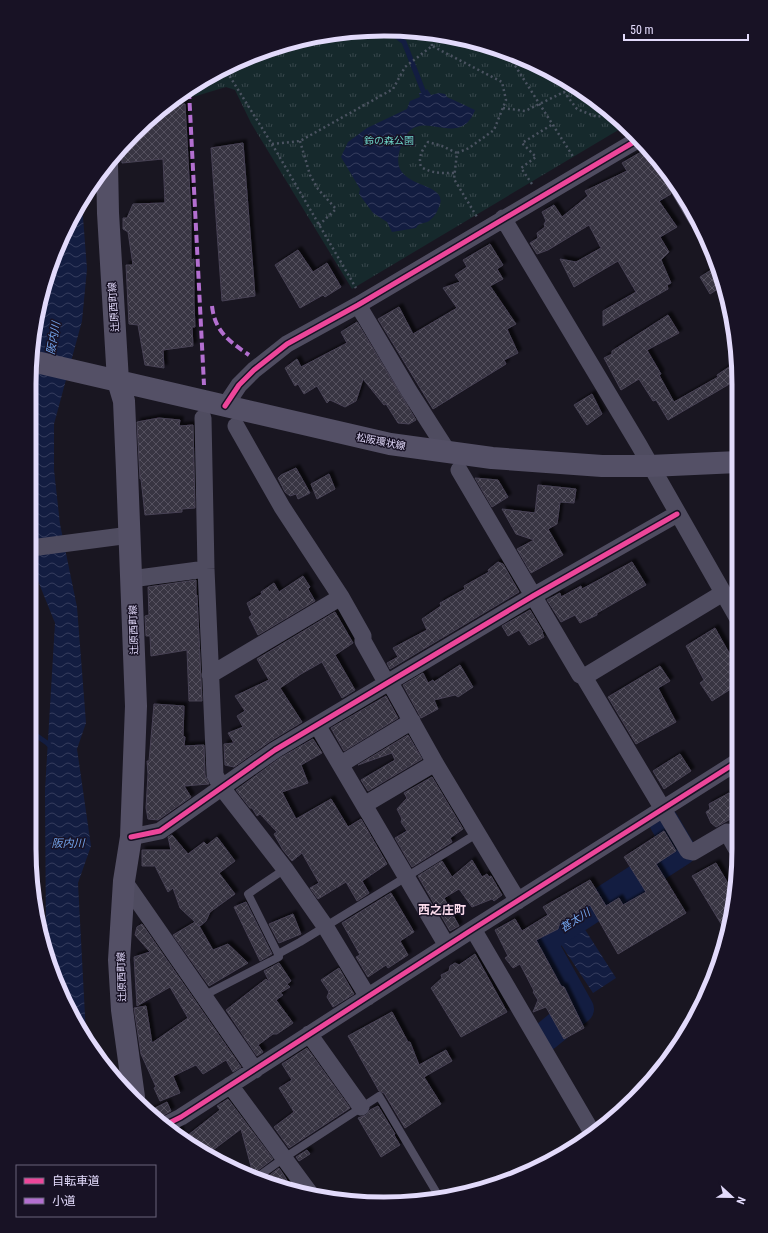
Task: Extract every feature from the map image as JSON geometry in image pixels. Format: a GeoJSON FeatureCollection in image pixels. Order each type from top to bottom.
{"type":"FeatureCollection","features":[{"type":"Feature","properties":{"kind":"main road","name":"辻原西町線"},"geometry":{"type":"LineString","coordinates":[[107,173],[111,380],[124,401],[123,536],[132,579],[136,706],[130,837],[124,881],[119,960],[122,1010],[133,1090]]}},
{"type":"Feature","properties":{"kind":"main road","name":"松阪環状線"},"geometry":{"type":"LineString","coordinates":[[37,362],[390,444],[454,461],[492,458],[602,466],[650,466],[732,462]]}},
{"type":"Feature","properties":{"kind":"street"},"geometry":{"type":"LineString","coordinates":[[225,406],[239,385],[254,370],[287,344],[358,298],[504,218],[634,142]]}},
{"type":"Feature","properties":{"kind":"street"},"geometry":{"type":"LineString","coordinates":[[504,218],[732,608]]}},
{"type":"Feature","properties":{"kind":"street"},"geometry":{"type":"LineString","coordinates":[[358,298],[408,391],[454,461],[580,675],[584,677],[688,851],[693,852],[727,832],[732,841]]}},
{"type":"Feature","properties":{"kind":"street"},"geometry":{"type":"LineString","coordinates":[[203,418],[206,569],[216,775],[222,788],[285,869],[325,926],[368,997]]}},
{"type":"Feature","properties":{"kind":"street"},"geometry":{"type":"LineString","coordinates":[[236,426],[282,507],[342,598],[363,636],[363,641],[518,901]]}},
{"type":"Feature","properties":{"kind":"street"},"geometry":{"type":"LineString","coordinates":[[130,837],[160,831],[275,750],[533,596],[677,514]]}},
{"type":"Feature","properties":{"kind":"street"},"geometry":{"type":"LineString","coordinates":[[36,547],[123,536]]}},
{"type":"Feature","properties":{"kind":"street"},"geometry":{"type":"LineString","coordinates":[[132,579],[206,569]]}},
{"type":"Feature","properties":{"kind":"street"},"geometry":{"type":"LineString","coordinates":[[584,677],[723,593]]}},
{"type":"Feature","properties":{"kind":"street"},"geometry":{"type":"LineString","coordinates":[[210,675],[342,598]]}},
{"type":"Feature","properties":{"kind":"street"},"geometry":{"type":"LineString","coordinates":[[341,764],[412,721]]}},
{"type":"Feature","properties":{"kind":"street"},"geometry":{"type":"LineString","coordinates":[[317,725],[447,946]]}},
{"type":"Feature","properties":{"kind":"street"},"geometry":{"type":"LineString","coordinates":[[364,805],[435,763]]}},
{"type":"Feature","properties":{"kind":"street"},"geometry":{"type":"LineString","coordinates":[[169,1123],[255,1070],[732,765]]}},
{"type":"Feature","properties":{"kind":"street"},"geometry":{"type":"LineString","coordinates":[[124,881],[255,1070]]}},
{"type":"Feature","properties":{"kind":"street"},"geometry":{"type":"LineString","coordinates":[[473,929],[590,1129]]}},
{"type":"Feature","properties":{"kind":"street"},"geometry":{"type":"LineString","coordinates":[[310,1034],[361,1107]]}},
{"type":"Feature","properties":{"kind":"street"},"geometry":{"type":"LineString","coordinates":[[230,1085],[306,1188]]}},
{"type":"Feature","properties":{"kind":"lane"},"geometry":{"type":"LineString","coordinates":[[203,996],[279,957],[278,954],[478,833]]}},
{"type":"Feature","properties":{"kind":"lane"},"geometry":{"type":"LineString","coordinates":[[278,954],[248,894],[285,869]]}},
{"type":"Feature","properties":{"kind":"lane"},"geometry":{"type":"LineString","coordinates":[[261,1175],[379,1096],[437,1193]]}},
{"type":"Feature","properties":{"kind":"path"},"geometry":{"type":"LineString","coordinates":[[431,39],[432,46]]}},
{"type":"Feature","properties":{"kind":"path"},"geometry":{"type":"LineString","coordinates":[[432,46],[502,82],[506,100],[494,130],[469,148],[457,152],[428,142],[422,150],[419,161],[421,167],[438,174],[454,173]]}},
{"type":"Feature","properties":{"kind":"path"},"geometry":{"type":"LineString","coordinates":[[272,144],[300,141],[392,89],[405,67],[432,46]]}},
{"type":"Feature","properties":{"kind":"path"},"geometry":{"type":"LineString","coordinates":[[511,60],[576,162]]}},
{"type":"Feature","properties":{"kind":"path"},"geometry":{"type":"LineString","coordinates":[[228,73],[320,225],[358,298]]}},
{"type":"Feature","properties":{"kind":"path"},"geometry":{"type":"LineString","coordinates":[[503,108],[525,111],[564,92],[577,109],[597,117],[604,115]]}},
{"type":"Feature","properties":{"kind":"path"},"geometry":{"type":"LineString","coordinates":[[534,187],[521,168],[536,157],[522,143],[553,124]]}},
{"type":"Feature","properties":{"kind":"path"},"geometry":{"type":"LineString","coordinates":[[300,141],[310,175],[318,189],[336,209],[320,225]]}},
{"type":"Feature","properties":{"kind":"path"},"geometry":{"type":"LineString","coordinates":[[457,152],[454,179],[478,219]]}},
{"type":"Feature","properties":{"kind":"green space","name":"鈴の森公園"},"geometry":{"type":"Polygon","coordinates":[[[384,36],[407,37],[429,39],[474,48],[517,62],[558,83],[577,95],[596,108],[620,129],[352,289],[251,123],[235,90],[226,87],[188,97],[230,72],[272,54],[339,39],[384,36]]]}},
{"type":"Feature","properties":{"kind":"water"},"geometry":{"type":"Polygon","coordinates":[[[427,89],[431,95],[439,93],[445,94],[447,97],[475,110],[468,121],[460,127],[451,128],[421,126],[413,128],[406,136],[399,155],[400,168],[406,176],[436,192],[440,199],[437,212],[429,221],[420,224],[416,228],[392,232],[387,222],[373,213],[359,194],[360,189],[341,157],[348,142],[367,128],[407,109],[410,101],[420,97],[419,93],[424,93],[427,89]]]}},
{"type":"Feature","properties":{"kind":"water","name":"阪内川"},"geometry":{"type":"Polygon","coordinates":[[[83,211],[87,269],[82,321],[54,424],[54,470],[60,524],[77,607],[86,723],[77,749],[91,846],[78,883],[86,1027],[62,982],[54,961],[46,930],[45,790],[55,623],[36,576],[37,361],[43,316],[54,272],[62,251],[83,211]]]}},
{"type":"Feature","properties":{"kind":"water"},"geometry":{"type":"Polygon","coordinates":[[[584,928],[616,978],[593,993],[560,943],[584,928]]]}},
{"type":"Feature","properties":{"kind":"building"},"geometry":{"type":"Polygon","coordinates":[[[177,104],[185,104],[191,214],[191,260],[194,259],[195,327],[192,327],[193,346],[163,350],[164,368],[145,365],[138,325],[129,324],[126,265],[133,265],[128,232],[123,229],[123,218],[127,218],[133,204],[165,203],[163,159],[122,163],[122,156],[155,122],[177,104]]]}},
{"type":"Feature","properties":{"kind":"building"},"geometry":{"type":"Polygon","coordinates":[[[243,143],[255,296],[222,301],[211,148],[243,143]]]}},
{"type":"Feature","properties":{"kind":"building"},"geometry":{"type":"Polygon","coordinates":[[[642,151],[671,188],[671,194],[659,201],[677,227],[660,237],[669,252],[661,260],[671,283],[667,285],[668,289],[603,326],[603,311],[636,292],[618,261],[574,287],[560,259],[576,262],[601,248],[589,225],[548,250],[537,254],[530,243],[538,238],[537,233],[545,227],[544,224],[546,221],[542,212],[554,205],[562,217],[588,196],[585,191],[627,171],[622,163],[642,151]]]}},
{"type":"Feature","properties":{"kind":"building"},"geometry":{"type":"Polygon","coordinates":[[[490,244],[503,265],[497,269],[503,279],[490,286],[516,324],[507,329],[518,353],[504,360],[506,364],[433,409],[378,319],[399,307],[413,334],[457,308],[443,288],[460,282],[455,275],[467,267],[463,260],[490,244]]]}},
{"type":"Feature","properties":{"kind":"building"},"geometry":{"type":"Polygon","coordinates":[[[298,250],[313,272],[327,263],[341,287],[325,297],[323,295],[300,308],[275,265],[298,250]]]}},
{"type":"Feature","properties":{"kind":"building"},"geometry":{"type":"Polygon","coordinates":[[[713,269],[719,289],[710,294],[700,277],[713,269]]]}},
{"type":"Feature","properties":{"kind":"building"},"geometry":{"type":"Polygon","coordinates":[[[668,315],[679,333],[647,350],[661,374],[659,375],[674,402],[718,377],[717,375],[731,366],[732,383],[668,420],[656,400],[653,401],[639,379],[621,390],[604,358],[612,354],[612,351],[668,315]]]}},
{"type":"Feature","properties":{"kind":"building"},"geometry":{"type":"Polygon","coordinates":[[[357,322],[416,420],[409,424],[398,423],[386,404],[384,405],[363,379],[356,401],[345,407],[330,400],[327,403],[317,386],[304,394],[298,384],[295,386],[285,368],[297,359],[301,367],[347,343],[341,332],[357,322]]]}},
{"type":"Feature","properties":{"kind":"building"},"geometry":{"type":"Polygon","coordinates":[[[592,394],[602,414],[587,425],[574,405],[592,394]]]}},
{"type":"Feature","properties":{"kind":"building"},"geometry":{"type":"Polygon","coordinates":[[[159,418],[180,420],[179,426],[193,425],[195,508],[182,509],[182,512],[145,515],[140,479],[137,422],[159,418]]]}},
{"type":"Feature","properties":{"kind":"building"},"geometry":{"type":"Polygon","coordinates":[[[296,468],[310,493],[298,499],[296,494],[290,496],[285,492],[278,478],[296,468]]]}},
{"type":"Feature","properties":{"kind":"building"},"geometry":{"type":"Polygon","coordinates":[[[329,474],[335,489],[317,499],[311,484],[329,474]]]}},
{"type":"Feature","properties":{"kind":"building"},"geometry":{"type":"Polygon","coordinates":[[[475,478],[498,480],[508,497],[492,507],[475,478]]]}},
{"type":"Feature","properties":{"kind":"building"},"geometry":{"type":"Polygon","coordinates":[[[538,485],[576,489],[574,503],[560,502],[557,524],[548,529],[563,555],[531,573],[517,549],[534,540],[516,534],[502,509],[535,513],[538,485]]]}},
{"type":"Feature","properties":{"kind":"building"},"geometry":{"type":"Polygon","coordinates":[[[498,562],[503,564],[519,592],[390,669],[387,663],[398,657],[393,648],[427,630],[422,619],[441,606],[440,603],[465,589],[464,586],[489,572],[488,570],[498,562]]]}},
{"type":"Feature","properties":{"kind":"building"},"geometry":{"type":"Polygon","coordinates":[[[632,562],[646,585],[597,613],[597,615],[580,623],[575,615],[561,622],[547,600],[560,593],[561,597],[581,586],[582,589],[632,562]]]}},
{"type":"Feature","properties":{"kind":"building"},"geometry":{"type":"Polygon","coordinates":[[[303,576],[310,587],[308,589],[315,601],[258,635],[249,617],[252,615],[247,603],[262,594],[261,592],[274,583],[279,592],[303,576]]]}},
{"type":"Feature","properties":{"kind":"building"},"geometry":{"type":"Polygon","coordinates":[[[196,580],[202,701],[189,701],[187,650],[151,656],[150,636],[146,636],[145,616],[149,615],[148,587],[196,580]]]}},
{"type":"Feature","properties":{"kind":"building"},"geometry":{"type":"Polygon","coordinates":[[[530,610],[543,632],[544,637],[529,645],[519,630],[508,636],[502,626],[530,610]]]}},
{"type":"Feature","properties":{"kind":"building"},"geometry":{"type":"Polygon","coordinates":[[[335,612],[353,643],[335,655],[355,690],[342,698],[322,662],[301,674],[280,688],[302,722],[269,742],[234,767],[225,765],[224,744],[234,743],[228,733],[243,727],[237,716],[245,711],[235,696],[269,680],[257,659],[335,612]]]}},
{"type":"Feature","properties":{"kind":"building"},"geometry":{"type":"Polygon","coordinates":[[[715,628],[732,658],[732,688],[712,701],[700,683],[704,680],[686,646],[715,628]]]}},
{"type":"Feature","properties":{"kind":"building"},"geometry":{"type":"Polygon","coordinates":[[[460,665],[473,687],[458,697],[455,695],[434,700],[438,709],[421,718],[403,685],[423,673],[428,683],[433,680],[434,682],[460,665]]]}},
{"type":"Feature","properties":{"kind":"building"},"geometry":{"type":"Polygon","coordinates":[[[660,666],[670,681],[658,688],[676,722],[636,744],[608,697],[660,666]]]}},
{"type":"Feature","properties":{"kind":"building"},"geometry":{"type":"Polygon","coordinates":[[[386,696],[398,718],[344,751],[331,728],[386,696]]]}},
{"type":"Feature","properties":{"kind":"building"},"geometry":{"type":"Polygon","coordinates":[[[154,704],[184,706],[184,746],[204,745],[205,775],[209,784],[184,786],[191,797],[158,820],[148,819],[146,808],[148,774],[147,761],[149,761],[154,704]]]}},
{"type":"Feature","properties":{"kind":"building"},"geometry":{"type":"Polygon","coordinates":[[[408,735],[422,759],[368,791],[361,780],[395,760],[392,753],[358,765],[408,735]]]}},
{"type":"Feature","properties":{"kind":"building"},"geometry":{"type":"Polygon","coordinates":[[[313,739],[322,753],[301,765],[308,783],[282,792],[296,819],[331,799],[348,827],[361,819],[387,864],[362,881],[369,893],[357,901],[346,882],[318,899],[310,888],[319,883],[302,853],[292,861],[283,850],[274,834],[277,832],[260,814],[257,816],[236,790],[280,758],[313,739]]]}},
{"type":"Feature","properties":{"kind":"building"},"geometry":{"type":"Polygon","coordinates":[[[680,754],[691,771],[664,789],[653,771],[680,754]]]}},
{"type":"Feature","properties":{"kind":"building"},"geometry":{"type":"Polygon","coordinates":[[[432,777],[463,829],[450,838],[452,842],[412,867],[395,838],[407,831],[401,822],[402,819],[397,809],[407,798],[404,793],[432,777]]]}},
{"type":"Feature","properties":{"kind":"building"},"geometry":{"type":"Polygon","coordinates":[[[729,793],[732,796],[732,818],[716,827],[711,823],[706,812],[710,809],[709,804],[729,793]]]}},
{"type":"Feature","properties":{"kind":"building"},"geometry":{"type":"Polygon","coordinates":[[[664,831],[676,851],[656,864],[686,913],[618,954],[590,905],[559,925],[558,929],[536,940],[561,986],[564,987],[584,1028],[564,1039],[546,1007],[533,1012],[538,1000],[533,992],[534,991],[520,964],[513,968],[505,958],[508,956],[495,930],[515,919],[522,931],[548,915],[543,907],[590,880],[606,906],[619,898],[623,905],[646,892],[624,857],[664,831]]]}},
{"type":"Feature","properties":{"kind":"building"},"geometry":{"type":"Polygon","coordinates":[[[172,835],[188,854],[204,842],[207,845],[217,837],[235,861],[219,873],[235,894],[210,912],[206,921],[200,926],[198,924],[213,950],[228,944],[248,963],[209,986],[173,935],[195,922],[180,908],[173,888],[168,892],[155,866],[142,866],[142,850],[171,850],[168,837],[172,835]]]}},
{"type":"Feature","properties":{"kind":"building"},"geometry":{"type":"Polygon","coordinates":[[[472,860],[482,877],[487,874],[489,877],[491,876],[502,895],[494,901],[492,899],[472,907],[459,889],[444,898],[459,926],[450,931],[418,876],[442,861],[452,877],[472,860]]]}},
{"type":"Feature","properties":{"kind":"building"},"geometry":{"type":"Polygon","coordinates":[[[716,863],[730,886],[723,927],[692,876],[716,863]]]}},
{"type":"Feature","properties":{"kind":"building"},"geometry":{"type":"Polygon","coordinates":[[[391,893],[414,932],[400,941],[408,955],[388,968],[386,965],[368,977],[356,957],[360,955],[342,923],[391,893]]]}},
{"type":"Feature","properties":{"kind":"building"},"geometry":{"type":"Polygon","coordinates":[[[246,902],[272,954],[260,961],[234,907],[246,902]]]}},
{"type":"Feature","properties":{"kind":"building"},"geometry":{"type":"Polygon","coordinates":[[[293,914],[301,934],[279,943],[269,924],[293,914]]]}},
{"type":"Feature","properties":{"kind":"building"},"geometry":{"type":"Polygon","coordinates":[[[142,924],[241,1067],[233,1072],[226,1060],[203,1074],[196,1065],[173,1076],[180,1093],[160,1101],[154,1088],[156,1087],[141,1054],[134,1008],[146,1006],[152,1043],[188,1018],[170,987],[137,1006],[134,957],[150,952],[135,935],[137,927],[142,924]]]}},
{"type":"Feature","properties":{"kind":"building"},"geometry":{"type":"Polygon","coordinates":[[[475,954],[507,1012],[461,1037],[431,988],[442,978],[441,975],[449,971],[450,966],[455,963],[459,965],[475,954]]]}},
{"type":"Feature","properties":{"kind":"building"},"geometry":{"type":"Polygon","coordinates":[[[279,963],[291,981],[287,984],[290,987],[280,993],[283,995],[276,1000],[293,1023],[277,1034],[273,1034],[258,1045],[263,1052],[257,1056],[226,1010],[266,979],[270,983],[264,971],[279,963]]]}},
{"type":"Feature","properties":{"kind":"building"},"geometry":{"type":"Polygon","coordinates":[[[339,968],[354,994],[333,1007],[327,997],[329,992],[321,980],[339,968]]]}},
{"type":"Feature","properties":{"kind":"building"},"geometry":{"type":"Polygon","coordinates":[[[392,1012],[408,1042],[410,1042],[419,1065],[446,1050],[452,1061],[424,1077],[441,1104],[405,1128],[384,1093],[379,1091],[348,1036],[392,1012]]]}},
{"type":"Feature","properties":{"kind":"building"},"geometry":{"type":"Polygon","coordinates":[[[307,1048],[350,1108],[289,1148],[274,1127],[294,1112],[279,1088],[292,1080],[282,1064],[307,1048]]]}},
{"type":"Feature","properties":{"kind":"building"},"geometry":{"type":"Polygon","coordinates":[[[228,1099],[273,1159],[255,1173],[252,1172],[241,1129],[212,1151],[187,1136],[220,1110],[217,1106],[228,1099]]]}},
{"type":"Feature","properties":{"kind":"building"},"geometry":{"type":"Polygon","coordinates":[[[167,1102],[171,1111],[161,1116],[153,1109],[167,1102]]]}},
{"type":"Feature","properties":{"kind":"building"},"geometry":{"type":"Polygon","coordinates":[[[378,1106],[400,1145],[381,1157],[358,1118],[366,1115],[370,1110],[378,1106]]]}},
{"type":"Feature","properties":{"kind":"building"},"geometry":{"type":"Polygon","coordinates":[[[307,1150],[310,1154],[299,1161],[296,1157],[307,1150]]]}},
{"type":"Feature","properties":{"kind":"building"},"geometry":{"type":"Polygon","coordinates":[[[279,1168],[289,1184],[272,1179],[267,1177],[279,1168]]]}},
{"type":"Feature","properties":{"kind":"waterway"},"geometry":{"type":"LineString","coordinates":[[397,37],[404,42],[424,93]]}},
{"type":"Feature","properties":{"kind":"waterway"},"geometry":{"type":"LineString","coordinates":[[36,735],[51,747]]}},
{"type":"Feature","properties":{"kind":"waterway","name":"甚太川"},"geometry":{"type":"LineString","coordinates":[[546,1036],[579,1009],[541,941],[681,851],[664,822]]}},
{"type":"Feature","properties":{"kind":"marked path"},"geometry":{"type":"LineString","coordinates":[[189,96],[204,385]]}},
{"type":"Feature","properties":{"kind":"marked path"},"geometry":{"type":"LineString","coordinates":[[212,306],[216,323],[224,335],[249,355]]}},
{"type":"Feature","properties":{"kind":"cycle path"},"geometry":{"type":"LineString","coordinates":[[225,406],[239,385],[254,370],[287,344],[358,305],[634,142]]}},
{"type":"Feature","properties":{"kind":"cycle path"},"geometry":{"type":"LineString","coordinates":[[131,837],[160,831],[275,750],[533,596],[677,514]]}},
{"type":"Feature","properties":{"kind":"cycle path"},"geometry":{"type":"LineString","coordinates":[[169,1123],[181,1117],[473,929],[732,765]]}},
{"type":"Feature","properties":{"kind":"district","name":"西之庄町"},"geometry":{"type":"Point","coordinates":[442,910]}}]}
